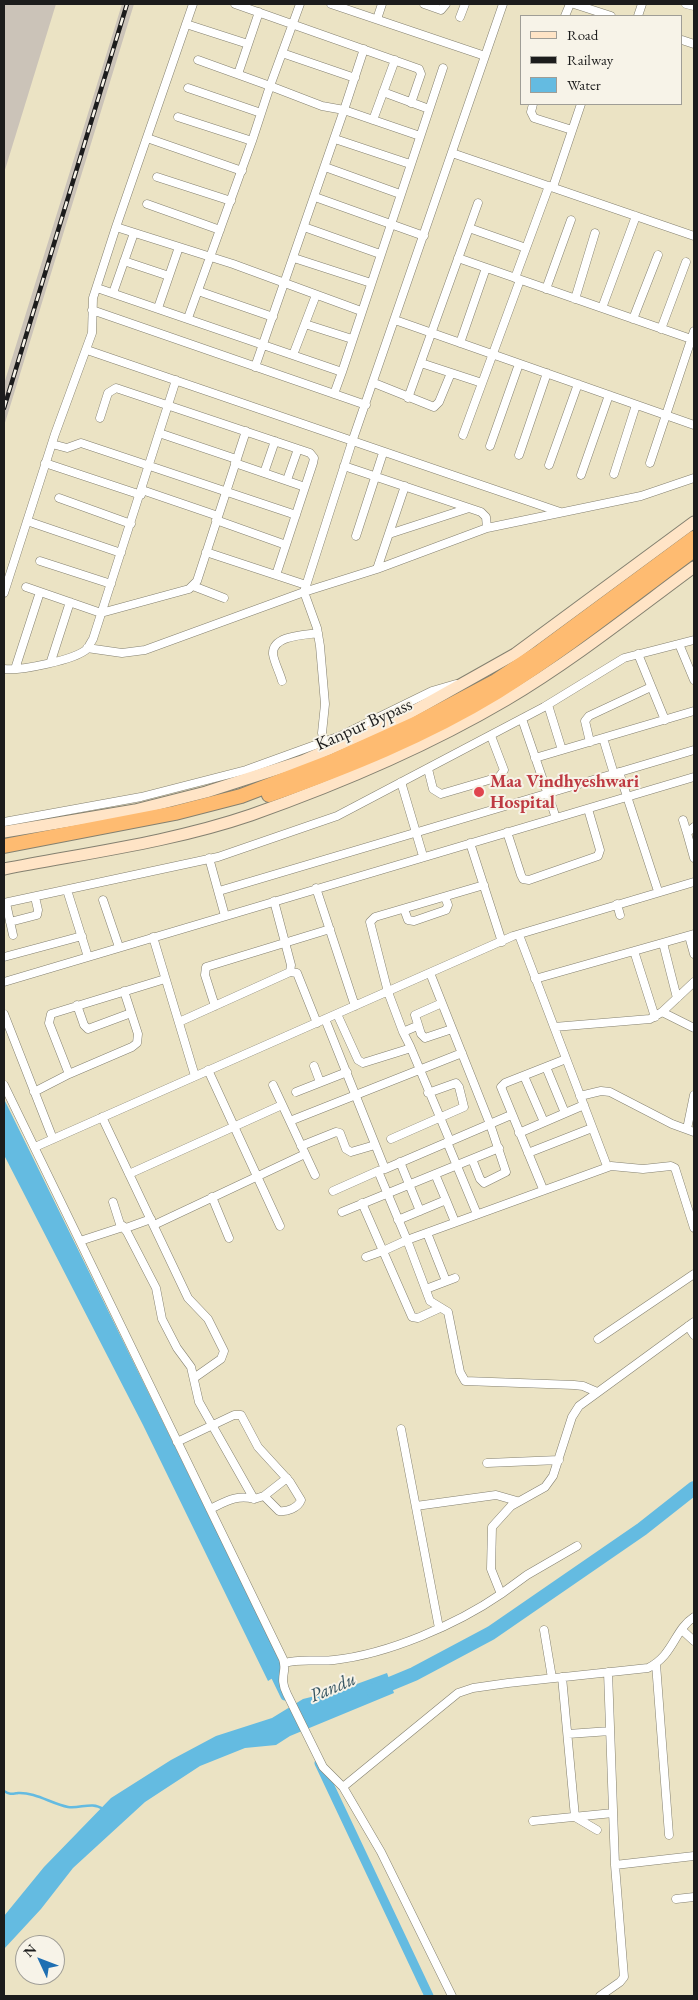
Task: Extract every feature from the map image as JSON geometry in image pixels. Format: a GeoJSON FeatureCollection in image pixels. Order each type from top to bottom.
{"type":"FeatureCollection","features":[{"type":"Feature","properties":{"kind":"highway","name":"Kanpur Bypass"},"geometry":{"type":"LineString","coordinates":[[4,846],[175,813],[241,796],[335,760],[415,724],[494,682],[541,651],[694,538]]}},
{"type":"Feature","properties":{"kind":"highway","name":"Kanpur Bypass"},"geometry":{"type":"LineString","coordinates":[[4,856],[172,823],[246,803],[339,770],[416,736],[496,692],[545,660],[694,550]]}},
{"type":"Feature","properties":{"kind":"main road"},"geometry":{"type":"LineString","coordinates":[[4,832],[135,810],[206,792],[302,760],[402,717],[516,654],[694,522]]}},
{"type":"Feature","properties":{"kind":"main road"},"geometry":{"type":"LineString","coordinates":[[4,869],[178,835],[250,815],[343,780],[413,749],[506,700],[694,567]]}},
{"type":"Feature","properties":{"kind":"street"},"geometry":{"type":"LineString","coordinates":[[4,593],[52,444],[87,350],[93,330],[92,310],[97,288],[192,4]]}},
{"type":"Feature","properties":{"kind":"street"},"geometry":{"type":"LineString","coordinates":[[235,4],[395,60],[421,72],[411,102]]}},
{"type":"Feature","properties":{"kind":"street"},"geometry":{"type":"LineString","coordinates":[[188,318],[300,4]]}},
{"type":"Feature","properties":{"kind":"street"},"geometry":{"type":"LineString","coordinates":[[331,4],[485,56]]}},
{"type":"Feature","properties":{"kind":"street"},"geometry":{"type":"LineString","coordinates":[[376,19],[382,4]]}},
{"type":"Feature","properties":{"kind":"street"},"geometry":{"type":"LineString","coordinates":[[424,4],[441,10],[446,4]]}},
{"type":"Feature","properties":{"kind":"street"},"geometry":{"type":"LineString","coordinates":[[460,17],[465,4]]}},
{"type":"Feature","properties":{"kind":"street"},"geometry":{"type":"LineString","coordinates":[[324,742],[322,733],[324,704],[318,633],[305,588],[356,430],[374,383],[503,4]]}},
{"type":"Feature","properties":{"kind":"street"},"geometry":{"type":"LineString","coordinates":[[574,4],[607,15]]}},
{"type":"Feature","properties":{"kind":"street"},"geometry":{"type":"LineString","coordinates":[[686,4],[694,6]]}},
{"type":"Feature","properties":{"kind":"street"},"geometry":{"type":"LineString","coordinates":[[238,74],[259,12]]}},
{"type":"Feature","properties":{"kind":"street"},"geometry":{"type":"LineString","coordinates":[[186,24],[248,44]]}},
{"type":"Feature","properties":{"kind":"street"},"geometry":{"type":"LineString","coordinates":[[255,368],[335,139],[364,49]]}},
{"type":"Feature","properties":{"kind":"street"},"geometry":{"type":"LineString","coordinates":[[282,53],[355,78]]}},
{"type":"Feature","properties":{"kind":"street"},"geometry":{"type":"LineString","coordinates":[[198,60],[322,106],[344,110],[420,136]]}},
{"type":"Feature","properties":{"kind":"street"},"geometry":{"type":"LineString","coordinates":[[373,120],[395,60]]}},
{"type":"Feature","properties":{"kind":"street"},"geometry":{"type":"LineString","coordinates":[[334,394],[443,68]]}},
{"type":"Feature","properties":{"kind":"street"},"geometry":{"type":"LineString","coordinates":[[188,88],[261,113]]}},
{"type":"Feature","properties":{"kind":"street"},"geometry":{"type":"LineString","coordinates":[[383,92],[429,109]]}},
{"type":"Feature","properties":{"kind":"street"},"geometry":{"type":"LineString","coordinates":[[533,105],[531,112],[534,118],[572,130]]}},
{"type":"Feature","properties":{"kind":"street"},"geometry":{"type":"LineString","coordinates":[[463,435],[493,354],[518,279],[526,248],[551,187],[581,105]]}},
{"type":"Feature","properties":{"kind":"street"},"geometry":{"type":"LineString","coordinates":[[178,117],[252,141]]}},
{"type":"Feature","properties":{"kind":"street"},"geometry":{"type":"LineString","coordinates":[[147,138],[242,171]]}},
{"type":"Feature","properties":{"kind":"street"},"geometry":{"type":"LineString","coordinates":[[335,139],[410,164]]}},
{"type":"Feature","properties":{"kind":"street"},"geometry":{"type":"LineString","coordinates":[[452,153],[694,236]]}},
{"type":"Feature","properties":{"kind":"street"},"geometry":{"type":"LineString","coordinates":[[325,166],[400,194]]}},
{"type":"Feature","properties":{"kind":"street"},"geometry":{"type":"LineString","coordinates":[[157,177],[231,201]]}},
{"type":"Feature","properties":{"kind":"street"},"geometry":{"type":"LineString","coordinates":[[315,197],[424,236]]}},
{"type":"Feature","properties":{"kind":"street"},"geometry":{"type":"LineString","coordinates":[[408,398],[478,203]]}},
{"type":"Feature","properties":{"kind":"street"},"geometry":{"type":"LineString","coordinates":[[147,204],[220,230]]}},
{"type":"Feature","properties":{"kind":"street"},"geometry":{"type":"LineString","coordinates":[[602,308],[636,216]]}},
{"type":"Feature","properties":{"kind":"street"},"geometry":{"type":"LineString","coordinates":[[546,289],[571,220]]}},
{"type":"Feature","properties":{"kind":"street"},"geometry":{"type":"LineString","coordinates":[[116,227],[361,311]]}},
{"type":"Feature","properties":{"kind":"street"},"geometry":{"type":"LineString","coordinates":[[304,227],[380,254]]}},
{"type":"Feature","properties":{"kind":"street"},"geometry":{"type":"LineString","coordinates":[[469,228],[526,248]]}},
{"type":"Feature","properties":{"kind":"street"},"geometry":{"type":"LineString","coordinates":[[113,293],[134,233]]}},
{"type":"Feature","properties":{"kind":"street"},"geometry":{"type":"LineString","coordinates":[[575,299],[595,233]]}},
{"type":"Feature","properties":{"kind":"street"},"geometry":{"type":"LineString","coordinates":[[158,308],[179,248]]}},
{"type":"Feature","properties":{"kind":"street"},"geometry":{"type":"LineString","coordinates":[[633,319],[658,255]]}},
{"type":"Feature","properties":{"kind":"street"},"geometry":{"type":"LineString","coordinates":[[294,258],[371,283]]}},
{"type":"Feature","properties":{"kind":"street"},"geometry":{"type":"LineString","coordinates":[[458,258],[693,340]]}},
{"type":"Feature","properties":{"kind":"street"},"geometry":{"type":"LineString","coordinates":[[124,261],[169,276]]}},
{"type":"Feature","properties":{"kind":"street"},"geometry":{"type":"LineString","coordinates":[[661,329],[686,262]]}},
{"type":"Feature","properties":{"kind":"street"},"geometry":{"type":"LineString","coordinates":[[460,343],[486,268]]}},
{"type":"Feature","properties":{"kind":"street"},"geometry":{"type":"LineString","coordinates":[[97,288],[342,372]]}},
{"type":"Feature","properties":{"kind":"street"},"geometry":{"type":"LineString","coordinates":[[198,291],[273,317]]}},
{"type":"Feature","properties":{"kind":"street"},"geometry":{"type":"LineString","coordinates":[[293,355],[316,295]]}},
{"type":"Feature","properties":{"kind":"street"},"geometry":{"type":"LineString","coordinates":[[92,310],[366,405]]}},
{"type":"Feature","properties":{"kind":"street"},"geometry":{"type":"LineString","coordinates":[[395,320],[694,425]]}},
{"type":"Feature","properties":{"kind":"street"},"geometry":{"type":"LineString","coordinates":[[305,324],[352,339]]}},
{"type":"Feature","properties":{"kind":"street"},"geometry":{"type":"LineString","coordinates":[[650,463],[693,340],[694,331]]}},
{"type":"Feature","properties":{"kind":"street"},"geometry":{"type":"LineString","coordinates":[[87,350],[562,513]]}},
{"type":"Feature","properties":{"kind":"street"},"geometry":{"type":"LineString","coordinates":[[420,363],[482,383]]}},
{"type":"Feature","properties":{"kind":"street"},"geometry":{"type":"LineString","coordinates":[[490,446],[519,364]]}},
{"type":"Feature","properties":{"kind":"street"},"geometry":{"type":"LineString","coordinates":[[374,383],[434,407],[439,402],[451,373]]}},
{"type":"Feature","properties":{"kind":"street"},"geometry":{"type":"LineString","coordinates":[[519,455],[548,374]]}},
{"type":"Feature","properties":{"kind":"street"},"geometry":{"type":"LineString","coordinates":[[4,669],[15,669],[77,655],[87,648],[131,524],[176,380]]}},
{"type":"Feature","properties":{"kind":"street"},"geometry":{"type":"LineString","coordinates":[[549,465],[578,384]]}},
{"type":"Feature","properties":{"kind":"street"},"geometry":{"type":"LineString","coordinates":[[100,418],[108,393],[112,389],[168,405],[310,453],[314,458],[276,575]]}},
{"type":"Feature","properties":{"kind":"street"},"geometry":{"type":"LineString","coordinates":[[581,475],[609,395]]}},
{"type":"Feature","properties":{"kind":"street"},"geometry":{"type":"LineString","coordinates":[[614,474],[636,404]]}},
{"type":"Feature","properties":{"kind":"street"},"geometry":{"type":"LineString","coordinates":[[26,587],[101,613],[184,591],[193,586],[246,431]]}},
{"type":"Feature","properties":{"kind":"street"},"geometry":{"type":"LineString","coordinates":[[159,433],[305,487]]}},
{"type":"Feature","properties":{"kind":"street"},"geometry":{"type":"LineString","coordinates":[[264,473],[275,441]]}},
{"type":"Feature","properties":{"kind":"street"},"geometry":{"type":"LineString","coordinates":[[52,444],[67,448],[81,443],[296,515]]}},
{"type":"Feature","properties":{"kind":"street"},"geometry":{"type":"LineString","coordinates":[[287,480],[298,449]]}},
{"type":"Feature","properties":{"kind":"street"},"geometry":{"type":"LineString","coordinates":[[356,536],[383,453]]}},
{"type":"Feature","properties":{"kind":"street"},"geometry":{"type":"LineString","coordinates":[[46,463],[141,492],[217,518],[286,545]]}},
{"type":"Feature","properties":{"kind":"street"},"geometry":{"type":"LineString","coordinates":[[344,466],[484,514],[487,528]]}},
{"type":"Feature","properties":{"kind":"street"},"geometry":{"type":"LineString","coordinates":[[87,648],[122,653],[145,650],[305,588],[377,569],[487,528],[641,496],[694,478]]}},
{"type":"Feature","properties":{"kind":"street"},"geometry":{"type":"LineString","coordinates":[[377,569],[404,486]]}},
{"type":"Feature","properties":{"kind":"street"},"geometry":{"type":"LineString","coordinates":[[59,498],[131,524]]}},
{"type":"Feature","properties":{"kind":"street"},"geometry":{"type":"LineString","coordinates":[[389,534],[469,508]]}},
{"type":"Feature","properties":{"kind":"street"},"geometry":{"type":"LineString","coordinates":[[27,521],[121,553]]}},
{"type":"Feature","properties":{"kind":"street"},"geometry":{"type":"LineString","coordinates":[[206,552],[276,575],[305,588]]}},
{"type":"Feature","properties":{"kind":"street"},"geometry":{"type":"LineString","coordinates":[[40,561],[111,584]]}},
{"type":"Feature","properties":{"kind":"street"},"geometry":{"type":"LineString","coordinates":[[193,586],[224,598]]}},
{"type":"Feature","properties":{"kind":"street"},"geometry":{"type":"LineString","coordinates":[[15,669],[40,592]]}},
{"type":"Feature","properties":{"kind":"street"},"geometry":{"type":"LineString","coordinates":[[51,661],[70,602]]}},
{"type":"Feature","properties":{"kind":"street"},"geometry":{"type":"LineString","coordinates":[[282,681],[273,654],[276,646],[288,638],[318,633]]}},
{"type":"Feature","properties":{"kind":"street"},"geometry":{"type":"LineString","coordinates":[[13,935],[5,903],[209,858],[337,816],[548,705],[624,658],[694,640]]}},
{"type":"Feature","properties":{"kind":"street"},"geometry":{"type":"LineString","coordinates":[[679,644],[694,680]]}},
{"type":"Feature","properties":{"kind":"street"},"geometry":{"type":"LineString","coordinates":[[638,654],[665,720]]}},
{"type":"Feature","properties":{"kind":"street"},"geometry":{"type":"LineString","coordinates":[[4,822],[141,797],[246,770],[356,729],[432,691],[467,682]]}},
{"type":"Feature","properties":{"kind":"street"},"geometry":{"type":"LineString","coordinates":[[590,742],[585,721],[589,716],[651,687]]}},
{"type":"Feature","properties":{"kind":"street"},"geometry":{"type":"LineString","coordinates":[[548,705],[562,750]]}},
{"type":"Feature","properties":{"kind":"street"},"geometry":{"type":"LineString","coordinates":[[535,758],[694,711]]}},
{"type":"Feature","properties":{"kind":"street"},"geometry":{"type":"LineString","coordinates":[[522,719],[556,818]]}},
{"type":"Feature","properties":{"kind":"street"},"geometry":{"type":"LineString","coordinates":[[428,769],[434,789],[441,794],[499,778],[504,770],[491,736]]}},
{"type":"Feature","properties":{"kind":"street"},"geometry":{"type":"LineString","coordinates":[[603,738],[628,797],[658,891]]}},
{"type":"Feature","properties":{"kind":"street"},"geometry":{"type":"LineString","coordinates":[[219,891],[694,750]]}},
{"type":"Feature","properties":{"kind":"street"},"geometry":{"type":"LineString","coordinates":[[4,982],[694,777]]}},
{"type":"Feature","properties":{"kind":"street"},"geometry":{"type":"LineString","coordinates":[[401,782],[423,856]]}},
{"type":"Feature","properties":{"kind":"street"},"geometry":{"type":"LineString","coordinates":[[508,832],[521,875],[529,880],[598,856],[600,850],[588,809]]}},
{"type":"Feature","properties":{"kind":"street"},"geometry":{"type":"LineString","coordinates":[[683,820],[694,858]]}},
{"type":"Feature","properties":{"kind":"street"},"geometry":{"type":"LineString","coordinates":[[687,833],[694,827]]}},
{"type":"Feature","properties":{"kind":"street"},"geometry":{"type":"LineString","coordinates":[[470,843],[502,942]]}},
{"type":"Feature","properties":{"kind":"street"},"geometry":{"type":"LineString","coordinates":[[209,858],[225,916]]}},
{"type":"Feature","properties":{"kind":"street"},"geometry":{"type":"LineString","coordinates":[[35,1147],[519,935],[658,891],[694,882]]}},
{"type":"Feature","properties":{"kind":"street"},"geometry":{"type":"LineString","coordinates":[[477,1214],[388,992],[370,922],[375,917],[484,885]]}},
{"type":"Feature","properties":{"kind":"street"},"geometry":{"type":"LineString","coordinates":[[316,888],[355,1006]]}},
{"type":"Feature","properties":{"kind":"street"},"geometry":{"type":"LineString","coordinates":[[67,890],[88,956]]}},
{"type":"Feature","properties":{"kind":"street"},"geometry":{"type":"LineString","coordinates":[[10,922],[37,915],[38,910],[35,897]]}},
{"type":"Feature","properties":{"kind":"street"},"geometry":{"type":"LineString","coordinates":[[404,909],[408,920],[414,921],[446,910],[448,905],[446,897]]}},
{"type":"Feature","properties":{"kind":"street"},"geometry":{"type":"LineString","coordinates":[[103,900],[119,947]]}},
{"type":"Feature","properties":{"kind":"street"},"geometry":{"type":"LineString","coordinates":[[274,901],[291,965],[290,972]]}},
{"type":"Feature","properties":{"kind":"street"},"geometry":{"type":"LineString","coordinates":[[617,904],[620,915]]}},
{"type":"Feature","properties":{"kind":"street"},"geometry":{"type":"LineString","coordinates":[[214,1006],[205,975],[206,967],[330,929]]}},
{"type":"Feature","properties":{"kind":"street"},"geometry":{"type":"LineString","coordinates":[[519,935],[607,1166]]}},
{"type":"Feature","properties":{"kind":"street"},"geometry":{"type":"LineString","coordinates":[[536,979],[692,935],[694,954]]}},
{"type":"Feature","properties":{"kind":"street"},"geometry":{"type":"LineString","coordinates":[[4,957],[82,936]]}},
{"type":"Feature","properties":{"kind":"street"},"geometry":{"type":"LineString","coordinates":[[153,937],[195,1076]]}},
{"type":"Feature","properties":{"kind":"street"},"geometry":{"type":"LineString","coordinates":[[662,943],[677,998]]}},
{"type":"Feature","properties":{"kind":"street"},"geometry":{"type":"LineString","coordinates":[[634,951],[658,1014],[694,1028]]}},
{"type":"Feature","properties":{"kind":"street"},"geometry":{"type":"LineString","coordinates":[[178,1022],[290,972],[297,973],[316,1023]]}},
{"type":"Feature","properties":{"kind":"street"},"geometry":{"type":"LineString","coordinates":[[430,973],[490,1124],[506,1172],[488,1182],[480,1179],[472,1158]]}},
{"type":"Feature","properties":{"kind":"street"},"geometry":{"type":"LineString","coordinates":[[69,1074],[50,1018],[56,1011],[165,979]]}},
{"type":"Feature","properties":{"kind":"street"},"geometry":{"type":"LineString","coordinates":[[554,1027],[650,1019],[694,982]]}},
{"type":"Feature","properties":{"kind":"street"},"geometry":{"type":"LineString","coordinates":[[34,1092],[137,1043],[138,1034],[124,991]]}},
{"type":"Feature","properties":{"kind":"street"},"geometry":{"type":"LineString","coordinates":[[442,1003],[415,1015],[418,1026],[425,1038],[452,1029]]}},
{"type":"Feature","properties":{"kind":"street"},"geometry":{"type":"LineString","coordinates":[[77,1004],[84,1025],[88,1029],[131,1013]]}},
{"type":"Feature","properties":{"kind":"street"},"geometry":{"type":"LineString","coordinates":[[4,1014],[53,1139]]}},
{"type":"Feature","properties":{"kind":"street"},"geometry":{"type":"LineString","coordinates":[[337,1014],[359,1063],[408,1049],[410,1046]]}},
{"type":"Feature","properties":{"kind":"street"},"geometry":{"type":"LineString","coordinates":[[325,1019],[375,1145],[387,1193],[430,1301],[448,1312],[460,1372],[465,1381],[574,1385],[583,1386],[597,1392]]}},
{"type":"Feature","properties":{"kind":"street"},"geometry":{"type":"LineString","coordinates":[[403,1032],[418,1026]]}},
{"type":"Feature","properties":{"kind":"street"},"geometry":{"type":"LineString","coordinates":[[290,1121],[462,1053]]}},
{"type":"Feature","properties":{"kind":"street"},"geometry":{"type":"LineString","coordinates":[[543,1189],[500,1087],[505,1083],[566,1059]]}},
{"type":"Feature","properties":{"kind":"street"},"geometry":{"type":"LineString","coordinates":[[314,1066],[320,1082]]}},
{"type":"Feature","properties":{"kind":"street"},"geometry":{"type":"LineString","coordinates":[[546,1067],[565,1113]]}},
{"type":"Feature","properties":{"kind":"street"},"geometry":{"type":"LineString","coordinates":[[208,1070],[280,1226]]}},
{"type":"Feature","properties":{"kind":"street"},"geometry":{"type":"LineString","coordinates":[[296,1092],[347,1072]]}},
{"type":"Feature","properties":{"kind":"street"},"geometry":{"type":"LineString","coordinates":[[524,1076],[544,1122]]}},
{"type":"Feature","properties":{"kind":"street"},"geometry":{"type":"LineString","coordinates":[[391,1139],[464,1107],[460,1087],[453,1083],[428,1093]]}},
{"type":"Feature","properties":{"kind":"street"},"geometry":{"type":"LineString","coordinates":[[4,1085],[284,1663],[282,1683],[287,1694],[323,1767],[343,1787],[381,1852],[452,1996]]}},
{"type":"Feature","properties":{"kind":"street"},"geometry":{"type":"LineString","coordinates":[[273,1085],[315,1175]]}},
{"type":"Feature","properties":{"kind":"street"},"geometry":{"type":"LineString","coordinates":[[580,1096],[601,1091],[610,1092],[691,1130],[694,1095]]}},
{"type":"Feature","properties":{"kind":"street"},"geometry":{"type":"LineString","coordinates":[[130,1174],[282,1105]]}},
{"type":"Feature","properties":{"kind":"street"},"geometry":{"type":"LineString","coordinates":[[519,1133],[584,1105]]}},
{"type":"Feature","properties":{"kind":"street"},"geometry":{"type":"LineString","coordinates":[[332,1191],[511,1115]]}},
{"type":"Feature","properties":{"kind":"street"},"geometry":{"type":"LineString","coordinates":[[102,1117],[188,1298],[208,1319],[224,1351],[221,1359],[194,1378]]}},
{"type":"Feature","properties":{"kind":"street"},"geometry":{"type":"LineString","coordinates":[[528,1153],[592,1128]]}},
{"type":"Feature","properties":{"kind":"street"},"geometry":{"type":"LineString","coordinates":[[113,1202],[120,1224],[126,1228],[152,1222],[212,1197],[257,1176],[336,1132],[340,1133],[346,1149],[351,1152],[375,1145]]}},
{"type":"Feature","properties":{"kind":"street"},"geometry":{"type":"LineString","coordinates":[[342,1212],[498,1148]]}},
{"type":"Feature","properties":{"kind":"street"},"geometry":{"type":"LineString","coordinates":[[400,1162],[420,1211]]}},
{"type":"Feature","properties":{"kind":"street"},"geometry":{"type":"LineString","coordinates":[[366,1257],[607,1166],[643,1170],[671,1166],[675,1168],[694,1228]]}},
{"type":"Feature","properties":{"kind":"street"},"geometry":{"type":"LineString","coordinates":[[435,1174],[455,1222]]}},
{"type":"Feature","properties":{"kind":"street"},"geometry":{"type":"LineString","coordinates":[[212,1197],[229,1238]]}},
{"type":"Feature","properties":{"kind":"street"},"geometry":{"type":"LineString","coordinates":[[398,1220],[446,1200]]}},
{"type":"Feature","properties":{"kind":"street"},"geometry":{"type":"LineString","coordinates":[[362,1203],[412,1317],[418,1318],[440,1308]]}},
{"type":"Feature","properties":{"kind":"street"},"geometry":{"type":"LineString","coordinates":[[80,1241],[123,1228],[127,1232],[156,1288],[162,1319],[177,1348],[191,1367],[196,1395],[211,1426],[254,1499]]}},
{"type":"Feature","properties":{"kind":"street"},"geometry":{"type":"LineString","coordinates":[[427,1233],[446,1281]]}},
{"type":"Feature","properties":{"kind":"street"},"geometry":{"type":"LineString","coordinates":[[598,1339],[694,1274]]}},
{"type":"Feature","properties":{"kind":"street"},"geometry":{"type":"LineString","coordinates":[[426,1289],[455,1278]]}},
{"type":"Feature","properties":{"kind":"street"},"geometry":{"type":"LineString","coordinates":[[501,1594],[491,1569],[492,1527],[498,1517],[517,1501],[545,1487],[553,1476],[575,1412],[597,1392],[691,1324],[694,1335]]}},
{"type":"Feature","properties":{"kind":"street"},"geometry":{"type":"LineString","coordinates":[[177,1442],[234,1415],[241,1415],[258,1446],[287,1478],[300,1497],[298,1506],[286,1511],[279,1510],[264,1496]]}},
{"type":"Feature","properties":{"kind":"street"},"geometry":{"type":"LineString","coordinates":[[401,1429],[439,1628]]}},
{"type":"Feature","properties":{"kind":"street"},"geometry":{"type":"LineString","coordinates":[[486,1464],[559,1460]]}},
{"type":"Feature","properties":{"kind":"street"},"geometry":{"type":"LineString","coordinates":[[210,1509],[236,1497],[246,1496],[254,1499],[264,1496],[287,1478]]}},
{"type":"Feature","properties":{"kind":"street"},"geometry":{"type":"LineString","coordinates":[[416,1506],[496,1495],[517,1501]]}},
{"type":"Feature","properties":{"kind":"street"},"geometry":{"type":"LineString","coordinates":[[284,1663],[295,1660],[335,1660],[411,1640],[439,1628],[501,1594],[527,1575],[577,1546]]}},
{"type":"Feature","properties":{"kind":"street"},"geometry":{"type":"LineString","coordinates":[[343,1787],[458,1693],[473,1688],[648,1668],[656,1664],[671,1649],[682,1630],[694,1617]]}},
{"type":"Feature","properties":{"kind":"street"},"geometry":{"type":"LineString","coordinates":[[544,1630],[552,1678]]}},
{"type":"Feature","properties":{"kind":"street"},"geometry":{"type":"LineString","coordinates":[[682,1630],[694,1641]]}},
{"type":"Feature","properties":{"kind":"street"},"geometry":{"type":"LineString","coordinates":[[656,1664],[669,1835]]}},
{"type":"Feature","properties":{"kind":"street"},"geometry":{"type":"LineString","coordinates":[[600,1996],[624,1977],[615,1865],[608,1672]]}},
{"type":"Feature","properties":{"kind":"street"},"geometry":{"type":"LineString","coordinates":[[562,1677],[575,1817]]}},
{"type":"Feature","properties":{"kind":"street"},"geometry":{"type":"LineString","coordinates":[[568,1734],[610,1731]]}},
{"type":"Feature","properties":{"kind":"street"},"geometry":{"type":"LineString","coordinates":[[533,1821],[613,1813]]}},
{"type":"Feature","properties":{"kind":"street"},"geometry":{"type":"LineString","coordinates":[[575,1817],[597,1830]]}},
{"type":"Feature","properties":{"kind":"street"},"geometry":{"type":"LineString","coordinates":[[615,1865],[694,1856]]}},
{"type":"Feature","properties":{"kind":"street"},"geometry":{"type":"LineString","coordinates":[[676,1899],[694,1897]]}},
{"type":"Feature","properties":{"kind":"shaded area"},"geometry":{"type":"Polygon","coordinates":[[[4,4],[56,4],[4,173],[4,4]]]}},
{"type":"Feature","properties":{"kind":"shaded area"},"geometry":{"type":"Polygon","coordinates":[[[122,4],[134,4],[4,426],[4,384],[122,4]]]}},
{"type":"Feature","properties":{"kind":"water"},"geometry":{"type":"Polygon","coordinates":[[[4,1099],[277,1654],[284,1671],[268,1681],[143,1425],[4,1155],[4,1099]]]}},
{"type":"Feature","properties":{"kind":"water"},"geometry":{"type":"Polygon","coordinates":[[[387,1673],[394,1693],[290,1736],[276,1745],[245,1748],[200,1766],[145,1802],[73,1868],[41,1909],[4,1949],[4,1916],[44,1867],[111,1798],[171,1760],[216,1736],[272,1718],[303,1699],[343,1689],[387,1673]]]}},
{"type":"Feature","properties":{"kind":"waterway","name":"Pandu"},"geometry":{"type":"LineString","coordinates":[[373,1691],[414,1674],[491,1633],[642,1529],[694,1488]]}},
{"type":"Feature","properties":{"kind":"waterway"},"geometry":{"type":"LineString","coordinates":[[271,1667],[285,1696]]}},
{"type":"Feature","properties":{"kind":"waterway"},"geometry":{"type":"LineString","coordinates":[[319,1763],[429,1996]]}},
{"type":"Feature","properties":{"kind":"waterway"},"geometry":{"type":"LineString","coordinates":[[4,1791],[11,1794],[31,1794],[68,1807],[90,1805],[103,1809]]}},
{"type":"Feature","properties":{"kind":"railway"},"geometry":{"type":"LineString","coordinates":[[4,408],[127,4]]}},
{"type":"Feature","properties":{"kind":"place","name":"Maa Vindhyeshwari Hospital"},"geometry":{"type":"Point","coordinates":[479,792]}}]}
